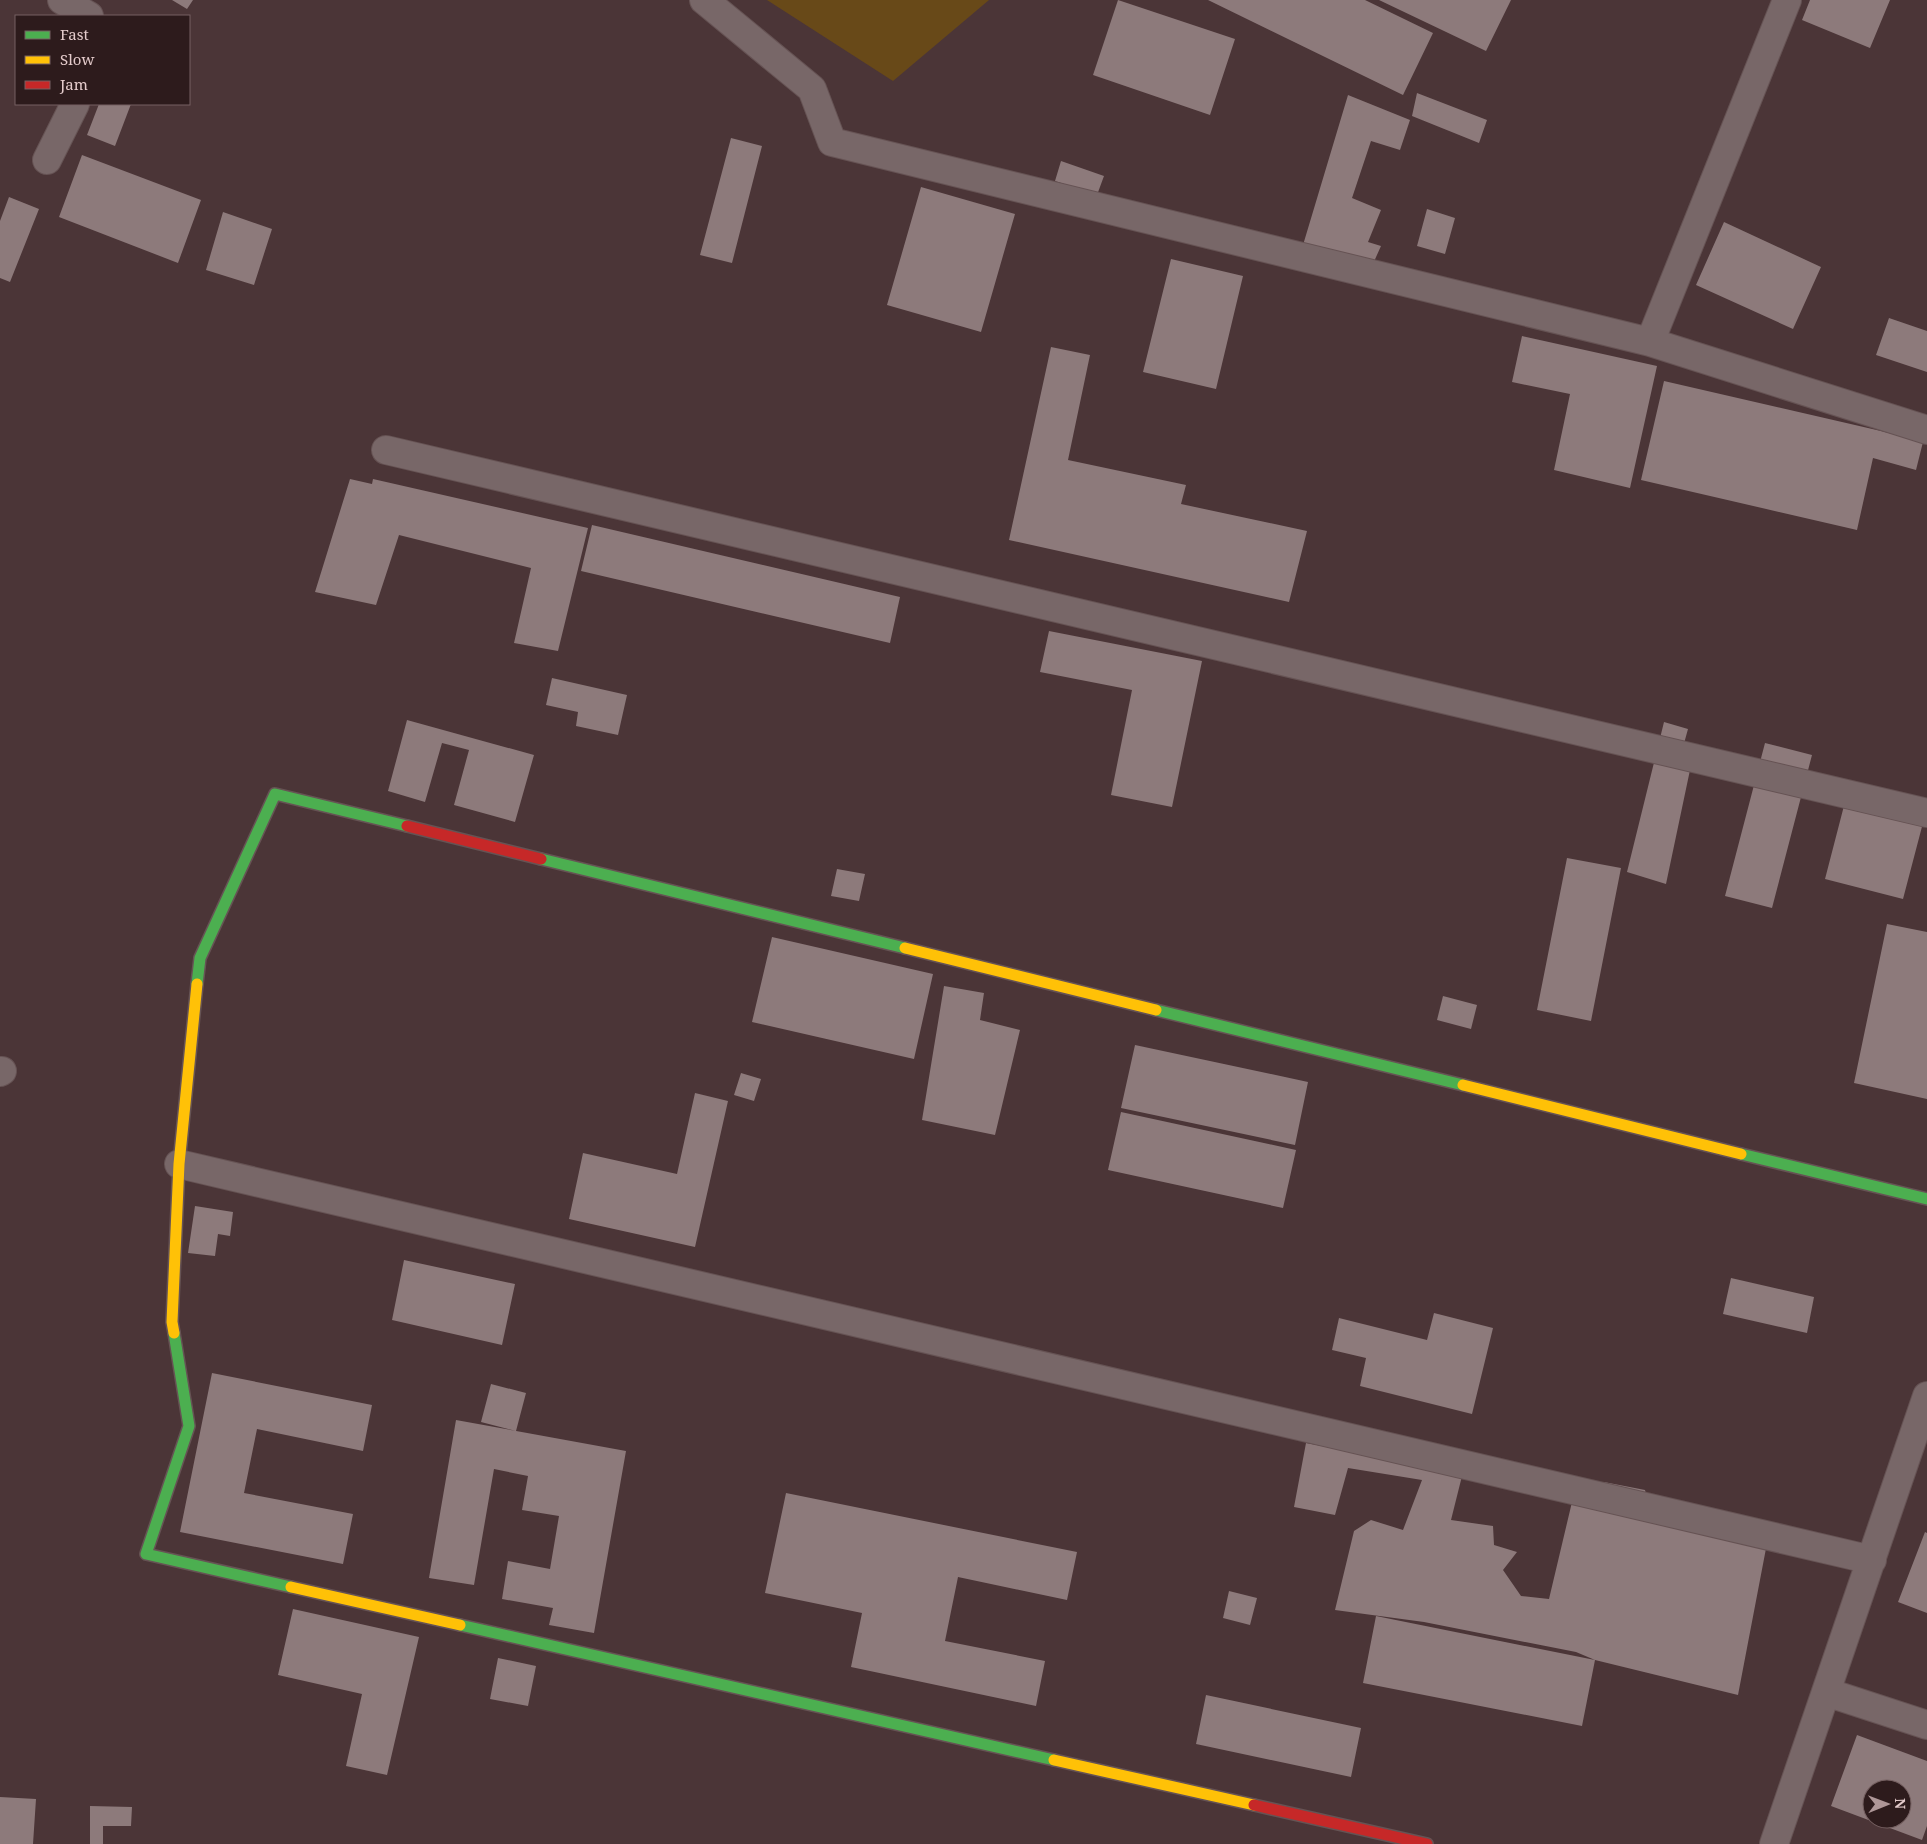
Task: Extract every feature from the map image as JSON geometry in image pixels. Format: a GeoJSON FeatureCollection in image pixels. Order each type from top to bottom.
{"type":"FeatureCollection","features":[{"type":"Feature","properties":{"kind":"street"},"geometry":{"type":"LineString","coordinates":[[62,0],[87,15]]}},
{"type":"Feature","properties":{"kind":"street"},"geometry":{"type":"LineString","coordinates":[[704,0],[812,89],[832,142],[1650,342],[1927,430]]}},
{"type":"Feature","properties":{"kind":"street"},"geometry":{"type":"LineString","coordinates":[[1650,342],[1787,0]]}},
{"type":"Feature","properties":{"kind":"street"},"geometry":{"type":"LineString","coordinates":[[47,160],[74,105]]}},
{"type":"Feature","properties":{"kind":"street"},"geometry":{"type":"LineString","coordinates":[[386,450],[1927,813]]}},
{"type":"Feature","properties":{"kind":"street"},"geometry":{"type":"LineString","coordinates":[[1427,1844],[146,1554],[189,1426],[172,1322],[179,1164],[200,958],[275,794],[1927,1199]]}},
{"type":"Feature","properties":{"kind":"street"},"geometry":{"type":"LineString","coordinates":[[179,1164],[1872,1560]]}},
{"type":"Feature","properties":{"kind":"street"},"geometry":{"type":"LineString","coordinates":[[1774,1844],[1927,1396]]}},
{"type":"Feature","properties":{"kind":"street"},"geometry":{"type":"LineString","coordinates":[[1826,1692],[1927,1725]]}},
{"type":"Feature","properties":{"kind":"shaded area"},"geometry":{"type":"Polygon","coordinates":[[[767,0],[989,0],[893,81],[767,0]]]}},
{"type":"Feature","properties":{"kind":"building"},"geometry":{"type":"Polygon","coordinates":[[[172,0],[193,0],[187,9],[172,0]]]}},
{"type":"Feature","properties":{"kind":"building"},"geometry":{"type":"Polygon","coordinates":[[[1118,0],[1235,39],[1210,115],[1093,75],[1118,0]]]}},
{"type":"Feature","properties":{"kind":"building"},"geometry":{"type":"Polygon","coordinates":[[[1208,0],[1365,0],[1433,33],[1403,95],[1208,0]]]}},
{"type":"Feature","properties":{"kind":"building"},"geometry":{"type":"Polygon","coordinates":[[[1379,0],[1511,0],[1486,51],[1379,0]]]}},
{"type":"Feature","properties":{"kind":"building"},"geometry":{"type":"Polygon","coordinates":[[[1810,0],[1890,0],[1870,48],[1802,20],[1810,0]]]}},
{"type":"Feature","properties":{"kind":"building"},"geometry":{"type":"Polygon","coordinates":[[[1417,93],[1487,120],[1479,143],[1412,116],[1417,93]]]}},
{"type":"Feature","properties":{"kind":"building"},"geometry":{"type":"Polygon","coordinates":[[[1348,95],[1410,120],[1400,150],[1371,141],[1352,198],[1381,210],[1368,242],[1381,246],[1372,266],[1303,245],[1348,95]]]}},
{"type":"Feature","properties":{"kind":"building"},"geometry":{"type":"Polygon","coordinates":[[[99,105],[131,105],[115,146],[87,135],[99,105]]]}},
{"type":"Feature","properties":{"kind":"building"},"geometry":{"type":"Polygon","coordinates":[[[731,138],[762,146],[732,263],[700,255],[731,138]]]}},
{"type":"Feature","properties":{"kind":"building"},"geometry":{"type":"Polygon","coordinates":[[[82,155],[201,200],[178,263],[59,217],[82,155]]]}},
{"type":"Feature","properties":{"kind":"building"},"geometry":{"type":"Polygon","coordinates":[[[1061,161],[1104,176],[1097,195],[1055,181],[1061,161]]]}},
{"type":"Feature","properties":{"kind":"building"},"geometry":{"type":"Polygon","coordinates":[[[921,187],[1015,214],[981,332],[887,305],[921,187]]]}},
{"type":"Feature","properties":{"kind":"building"},"geometry":{"type":"Polygon","coordinates":[[[9,197],[39,209],[10,282],[0,278],[0,221],[9,197]]]}},
{"type":"Feature","properties":{"kind":"building"},"geometry":{"type":"Polygon","coordinates":[[[1427,209],[1455,218],[1445,254],[1417,246],[1427,209]]]}},
{"type":"Feature","properties":{"kind":"building"},"geometry":{"type":"Polygon","coordinates":[[[223,212],[272,229],[254,285],[206,270],[223,212]]]}},
{"type":"Feature","properties":{"kind":"building"},"geometry":{"type":"Polygon","coordinates":[[[1724,222],[1821,267],[1793,329],[1696,285],[1724,222]]]}},
{"type":"Feature","properties":{"kind":"building"},"geometry":{"type":"Polygon","coordinates":[[[1171,259],[1243,276],[1216,389],[1143,372],[1171,259]]]}},
{"type":"Feature","properties":{"kind":"building"},"geometry":{"type":"Polygon","coordinates":[[[1889,318],[1927,331],[1927,372],[1876,355],[1889,318]]]}},
{"type":"Feature","properties":{"kind":"building"},"geometry":{"type":"Polygon","coordinates":[[[1522,336],[1657,366],[1630,488],[1554,470],[1570,394],[1512,382],[1522,336]]]}},
{"type":"Feature","properties":{"kind":"building"},"geometry":{"type":"Polygon","coordinates":[[[1051,347],[1090,355],[1068,460],[1186,485],[1181,504],[1307,531],[1289,602],[1009,540],[1051,347]]]}},
{"type":"Feature","properties":{"kind":"building"},"geometry":{"type":"Polygon","coordinates":[[[1664,381],[1923,442],[1916,470],[1873,458],[1857,530],[1641,480],[1664,381]]]}},
{"type":"Feature","properties":{"kind":"building"},"geometry":{"type":"Polygon","coordinates":[[[350,479],[372,484],[373,479],[588,528],[558,651],[514,643],[531,568],[399,535],[376,605],[315,592],[350,479]]]}},
{"type":"Feature","properties":{"kind":"building"},"geometry":{"type":"Polygon","coordinates":[[[592,525],[900,597],[890,643],[581,571],[592,525]]]}},
{"type":"Feature","properties":{"kind":"building"},"geometry":{"type":"Polygon","coordinates":[[[1049,631],[1202,661],[1172,807],[1111,795],[1132,690],[1040,672],[1049,631]]]}},
{"type":"Feature","properties":{"kind":"building"},"geometry":{"type":"Polygon","coordinates":[[[552,678],[627,695],[618,735],[576,726],[578,712],[546,705],[552,678]]]}},
{"type":"Feature","properties":{"kind":"building"},"geometry":{"type":"Polygon","coordinates":[[[407,720],[534,755],[515,822],[454,805],[469,750],[442,743],[425,802],[388,791],[407,720]]]}},
{"type":"Feature","properties":{"kind":"building"},"geometry":{"type":"Polygon","coordinates":[[[1664,722],[1688,729],[1680,758],[1690,770],[1666,884],[1627,872],[1664,722]]]}},
{"type":"Feature","properties":{"kind":"building"},"geometry":{"type":"Polygon","coordinates":[[[1765,743],[1812,755],[1772,908],[1725,896],[1765,743]]]}},
{"type":"Feature","properties":{"kind":"building"},"geometry":{"type":"Polygon","coordinates":[[[1846,798],[1924,819],[1903,899],[1825,879],[1846,798]]]}},
{"type":"Feature","properties":{"kind":"building"},"geometry":{"type":"Polygon","coordinates":[[[1567,858],[1621,868],[1591,1021],[1537,1010],[1567,858]]]}},
{"type":"Feature","properties":{"kind":"building"},"geometry":{"type":"Polygon","coordinates":[[[837,869],[865,874],[859,901],[831,896],[837,869]]]}},
{"type":"Feature","properties":{"kind":"building"},"geometry":{"type":"Polygon","coordinates":[[[1887,924],[1927,932],[1927,1099],[1854,1083],[1887,924]]]}},
{"type":"Feature","properties":{"kind":"building"},"geometry":{"type":"Polygon","coordinates":[[[772,937],[933,974],[914,1059],[752,1022],[772,937]]]}},
{"type":"Feature","properties":{"kind":"building"},"geometry":{"type":"Polygon","coordinates":[[[944,986],[984,993],[980,1020],[1020,1030],[995,1135],[922,1120],[944,986]]]}},
{"type":"Feature","properties":{"kind":"building"},"geometry":{"type":"Polygon","coordinates":[[[1443,996],[1477,1005],[1471,1029],[1437,1020],[1443,996]]]}},
{"type":"Feature","properties":{"kind":"building"},"geometry":{"type":"Polygon","coordinates":[[[1135,1045],[1308,1082],[1295,1145],[1121,1108],[1135,1045]]]}},
{"type":"Feature","properties":{"kind":"building"},"geometry":{"type":"Polygon","coordinates":[[[741,1073],[761,1079],[754,1101],[734,1095],[741,1073]]]}},
{"type":"Feature","properties":{"kind":"building"},"geometry":{"type":"Polygon","coordinates":[[[695,1093],[728,1101],[695,1247],[569,1219],[583,1153],[677,1174],[695,1093]]]}},
{"type":"Feature","properties":{"kind":"building"},"geometry":{"type":"Polygon","coordinates":[[[1121,1112],[1296,1150],[1283,1208],[1108,1170],[1121,1112]]]}},
{"type":"Feature","properties":{"kind":"building"},"geometry":{"type":"Polygon","coordinates":[[[195,1206],[233,1212],[230,1236],[218,1234],[215,1256],[188,1253],[195,1206]]]}},
{"type":"Feature","properties":{"kind":"building"},"geometry":{"type":"Polygon","coordinates":[[[404,1260],[515,1284],[502,1345],[392,1320],[404,1260]]]}},
{"type":"Feature","properties":{"kind":"building"},"geometry":{"type":"Polygon","coordinates":[[[1731,1278],[1814,1297],[1807,1333],[1723,1314],[1731,1278]]]}},
{"type":"Feature","properties":{"kind":"building"},"geometry":{"type":"Polygon","coordinates":[[[1434,1313],[1493,1328],[1472,1414],[1360,1386],[1366,1358],[1332,1350],[1339,1318],[1427,1340],[1434,1313]]]}},
{"type":"Feature","properties":{"kind":"building"},"geometry":{"type":"Polygon","coordinates":[[[212,1373],[372,1405],[363,1451],[257,1429],[244,1493],[353,1514],[343,1564],[180,1532],[212,1373]]]}},
{"type":"Feature","properties":{"kind":"building"},"geometry":{"type":"Polygon","coordinates":[[[491,1384],[526,1393],[516,1431],[481,1422],[491,1384]]]}},
{"type":"Feature","properties":{"kind":"building"},"geometry":{"type":"Polygon","coordinates":[[[456,1420],[626,1451],[594,1633],[549,1625],[553,1608],[502,1599],[508,1561],[550,1569],[559,1516],[522,1510],[528,1476],[494,1469],[474,1585],[429,1578],[456,1420]]]}},
{"type":"Feature","properties":{"kind":"building"},"geometry":{"type":"Polygon","coordinates":[[[1306,1443],[1463,1472],[1451,1520],[1493,1526],[1494,1545],[1517,1552],[1503,1570],[1521,1596],[1549,1599],[1572,1502],[1602,1492],[1604,1482],[1645,1490],[1647,1498],[1768,1538],[1738,1695],[1595,1660],[1576,1652],[1424,1622],[1335,1610],[1354,1531],[1371,1520],[1403,1530],[1422,1480],[1348,1468],[1335,1515],[1294,1507],[1306,1443]]]}},
{"type":"Feature","properties":{"kind":"building"},"geometry":{"type":"Polygon","coordinates":[[[786,1493],[1077,1552],[1067,1600],[958,1577],[945,1641],[1045,1661],[1036,1706],[851,1667],[862,1613],[765,1593],[786,1493]]]}},
{"type":"Feature","properties":{"kind":"building"},"geometry":{"type":"Polygon","coordinates":[[[1925,1532],[1927,1533],[1927,1613],[1898,1602],[1925,1532]]]}},
{"type":"Feature","properties":{"kind":"building"},"geometry":{"type":"Polygon","coordinates":[[[1229,1591],[1257,1598],[1250,1625],[1223,1618],[1229,1591]]]}},
{"type":"Feature","properties":{"kind":"building"},"geometry":{"type":"Polygon","coordinates":[[[293,1609],[419,1637],[387,1775],[346,1766],[362,1694],[278,1675],[293,1609]]]}},
{"type":"Feature","properties":{"kind":"building"},"geometry":{"type":"Polygon","coordinates":[[[1376,1616],[1595,1660],[1582,1726],[1363,1683],[1376,1616]]]}},
{"type":"Feature","properties":{"kind":"building"},"geometry":{"type":"Polygon","coordinates":[[[498,1658],[536,1666],[528,1706],[490,1699],[498,1658]]]}},
{"type":"Feature","properties":{"kind":"building"},"geometry":{"type":"Polygon","coordinates":[[[1206,1695],[1361,1728],[1351,1777],[1196,1744],[1206,1695]]]}},
{"type":"Feature","properties":{"kind":"building"},"geometry":{"type":"Polygon","coordinates":[[[1857,1735],[1927,1761],[1927,1826],[1922,1840],[1893,1829],[1912,1829],[1912,1779],[1862,1779],[1862,1818],[1831,1806],[1857,1735]]]}},
{"type":"Feature","properties":{"kind":"building"},"geometry":{"type":"Polygon","coordinates":[[[0,1797],[36,1799],[33,1844],[0,1844],[0,1797]]]}},
{"type":"Feature","properties":{"kind":"building"},"geometry":{"type":"Polygon","coordinates":[[[90,1806],[132,1807],[131,1826],[103,1826],[103,1844],[90,1844],[90,1806]]]}},
{"type":"Feature","properties":{"kind":"traffic: fast"},"geometry":{"type":"LineString","coordinates":[[197,984],[200,958],[275,794],[407,826]]}},
{"type":"Feature","properties":{"kind":"traffic: fast"},"geometry":{"type":"LineString","coordinates":[[541,859],[905,948]]}},
{"type":"Feature","properties":{"kind":"traffic: fast"},"geometry":{"type":"LineString","coordinates":[[1156,1010],[1463,1085]]}},
{"type":"Feature","properties":{"kind":"traffic: fast"},"geometry":{"type":"LineString","coordinates":[[1741,1154],[1927,1199]]}},
{"type":"Feature","properties":{"kind":"traffic: fast"},"geometry":{"type":"LineString","coordinates":[[174,1333],[189,1426],[146,1554],[291,1587]]}},
{"type":"Feature","properties":{"kind":"traffic: fast"},"geometry":{"type":"LineString","coordinates":[[460,1625],[1054,1760]]}},
{"type":"Feature","properties":{"kind":"traffic: slow"},"geometry":{"type":"LineString","coordinates":[[905,948],[1156,1010]]}},
{"type":"Feature","properties":{"kind":"traffic: slow"},"geometry":{"type":"LineString","coordinates":[[174,1333],[172,1322],[179,1164],[197,984]]}},
{"type":"Feature","properties":{"kind":"traffic: slow"},"geometry":{"type":"LineString","coordinates":[[1463,1085],[1741,1154]]}},
{"type":"Feature","properties":{"kind":"traffic: slow"},"geometry":{"type":"LineString","coordinates":[[291,1587],[460,1625]]}},
{"type":"Feature","properties":{"kind":"traffic: slow"},"geometry":{"type":"LineString","coordinates":[[1054,1760],[1254,1805]]}},
{"type":"Feature","properties":{"kind":"traffic: jam"},"geometry":{"type":"LineString","coordinates":[[407,826],[541,859]]}},
{"type":"Feature","properties":{"kind":"traffic: jam"},"geometry":{"type":"LineString","coordinates":[[1254,1805],[1427,1844]]}}]}
